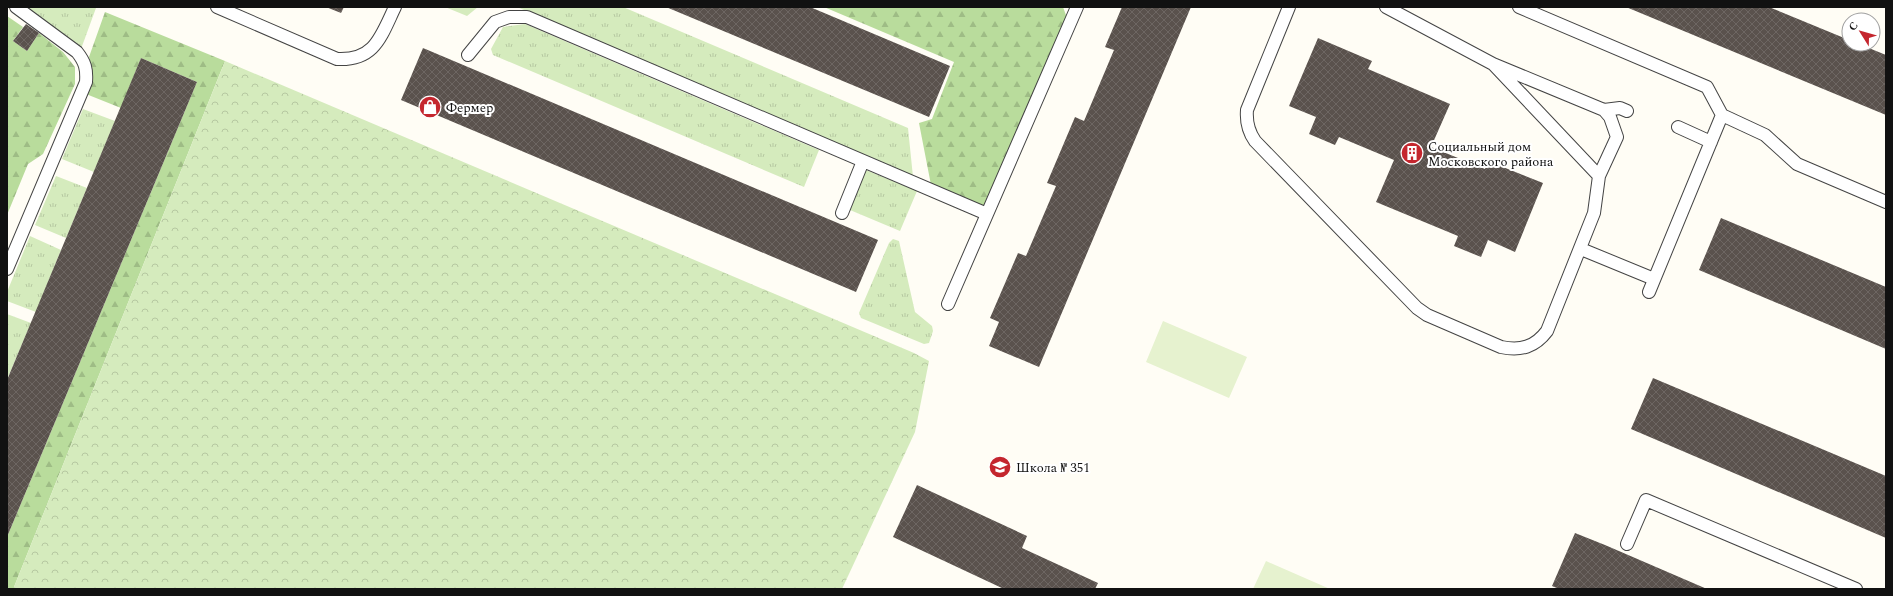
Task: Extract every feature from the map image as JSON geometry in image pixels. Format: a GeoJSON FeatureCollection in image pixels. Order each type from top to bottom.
{"type":"FeatureCollection","features":[{"type":"Feature","properties":{"kind":"lane"},"geometry":{"type":"LineString","coordinates":[[7,269],[86,82],[87,70],[83,59],[77,52],[16,7]]}},
{"type":"Feature","properties":{"kind":"lane"},"geometry":{"type":"LineString","coordinates":[[217,7],[337,59],[348,60],[360,56],[379,42],[395,7]]}},
{"type":"Feature","properties":{"kind":"lane"},"geometry":{"type":"LineString","coordinates":[[948,304],[1077,7]]}},
{"type":"Feature","properties":{"kind":"lane"},"geometry":{"type":"LineString","coordinates":[[1289,7],[1247,110],[1246,119],[1250,134],[1255,141],[1417,308],[1427,315],[1501,347],[1512,349],[1524,348],[1541,339],[1547,330],[1581,249],[1594,213],[1599,176],[1617,137],[1612,122],[1604,110]]}},
{"type":"Feature","properties":{"kind":"lane"},"geometry":{"type":"LineString","coordinates":[[1519,7],[1706,87],[1722,115],[1765,135],[1797,164],[1886,202]]}},
{"type":"Feature","properties":{"kind":"lane"},"geometry":{"type":"LineString","coordinates":[[1390,8],[1493,64],[1604,110],[1620,108],[1627,111]]}},
{"type":"Feature","properties":{"kind":"lane"},"geometry":{"type":"LineString","coordinates":[[468,55],[495,22],[509,16],[527,17],[987,214]]}},
{"type":"Feature","properties":{"kind":"lane"},"geometry":{"type":"LineString","coordinates":[[1493,64],[1599,176]]}},
{"type":"Feature","properties":{"kind":"lane"},"geometry":{"type":"LineString","coordinates":[[1649,292],[1722,115]]}},
{"type":"Feature","properties":{"kind":"lane"},"geometry":{"type":"LineString","coordinates":[[1678,128],[1711,142]]}},
{"type":"Feature","properties":{"kind":"lane"},"geometry":{"type":"LineString","coordinates":[[842,213],[863,161]]}},
{"type":"Feature","properties":{"kind":"lane"},"geometry":{"type":"LineString","coordinates":[[1581,249],[1654,279]]}},
{"type":"Feature","properties":{"kind":"lane"},"geometry":{"type":"LineString","coordinates":[[1627,544],[1646,500],[1856,589]]}},
{"type":"Feature","properties":{"kind":"green space"},"geometry":{"type":"Polygon","coordinates":[[[23,7],[95,7],[96,8],[81,49],[23,7]]]}},
{"type":"Feature","properties":{"kind":"green space"},"geometry":{"type":"Polygon","coordinates":[[[445,7],[478,7],[467,16],[445,7]]]}},
{"type":"Feature","properties":{"kind":"green space"},"geometry":{"type":"Polygon","coordinates":[[[517,7],[623,7],[908,128],[913,177],[517,7]]]}},
{"type":"Feature","properties":{"kind":"green space"},"geometry":{"type":"Polygon","coordinates":[[[824,7],[1063,7],[1067,18],[984,209],[931,185],[919,123],[932,119],[954,62],[824,7]]]}},
{"type":"Feature","properties":{"kind":"green space"},"geometry":{"type":"Polygon","coordinates":[[[105,12],[225,61],[14,587],[18,589],[7,589],[7,537],[197,82],[141,58],[121,108],[86,94],[92,72],[89,57],[105,12]]]}},
{"type":"Feature","properties":{"kind":"green space"},"geometry":{"type":"Polygon","coordinates":[[[7,16],[23,27],[13,41],[27,51],[39,33],[63,52],[75,67],[75,84],[43,154],[28,164],[7,215],[7,16]]]}},
{"type":"Feature","properties":{"kind":"green space"},"geometry":{"type":"Polygon","coordinates":[[[525,24],[819,150],[804,187],[493,55],[491,49],[503,27],[525,24]]]}},
{"type":"Feature","properties":{"kind":"green space"},"geometry":{"type":"Polygon","coordinates":[[[225,61],[914,353],[929,361],[915,432],[842,589],[18,589],[14,587],[225,61]]]}},
{"type":"Feature","properties":{"kind":"green space"},"geometry":{"type":"Polygon","coordinates":[[[83,109],[115,121],[94,172],[62,159],[83,109]]]}},
{"type":"Feature","properties":{"kind":"green space"},"geometry":{"type":"Polygon","coordinates":[[[866,170],[917,191],[900,231],[850,210],[866,170]]]}},
{"type":"Feature","properties":{"kind":"green space"},"geometry":{"type":"Polygon","coordinates":[[[56,176],[87,188],[66,238],[35,225],[56,176]]]}},
{"type":"Feature","properties":{"kind":"green space"},"geometry":{"type":"Polygon","coordinates":[[[30,236],[61,250],[36,312],[7,301],[7,292],[30,236]]]}},
{"type":"Feature","properties":{"kind":"green space"},"geometry":{"type":"Polygon","coordinates":[[[893,239],[899,241],[915,312],[932,326],[933,331],[929,343],[924,344],[861,318],[859,313],[889,243],[893,239]]]}},
{"type":"Feature","properties":{"kind":"green space"},"geometry":{"type":"Polygon","coordinates":[[[7,314],[31,323],[8,377],[7,377],[7,314]]]}},
{"type":"Feature","properties":{"kind":"green space"},"geometry":{"type":"Polygon","coordinates":[[[1163,321],[1247,357],[1229,398],[1146,362],[1163,321]]]}},
{"type":"Feature","properties":{"kind":"green space"},"geometry":{"type":"Polygon","coordinates":[[[1266,561],[1330,589],[1253,589],[1266,561]]]}},
{"type":"Feature","properties":{"kind":"building"},"geometry":{"type":"Polygon","coordinates":[[[326,7],[344,7],[341,13],[326,7]]]}},
{"type":"Feature","properties":{"kind":"building"},"geometry":{"type":"Polygon","coordinates":[[[666,7],[810,7],[950,66],[929,117],[666,7]]]}},
{"type":"Feature","properties":{"kind":"building"},"geometry":{"type":"Polygon","coordinates":[[[1122,7],[1191,7],[1039,367],[989,346],[999,322],[990,318],[1018,253],[1026,256],[1056,186],[1047,183],[1075,117],[1084,121],[1114,50],[1105,47],[1122,7]]]}},
{"type":"Feature","properties":{"kind":"building"},"geometry":{"type":"Polygon","coordinates":[[[1626,7],[1769,7],[1841,37],[1841,52],[1879,52],[1886,55],[1886,115],[1626,7]]]}},
{"type":"Feature","properties":{"kind":"building"},"geometry":{"type":"Polygon","coordinates":[[[26,24],[39,33],[27,51],[13,41],[26,24]]]}},
{"type":"Feature","properties":{"kind":"building","name":"Социальный дом Московского района"},"geometry":{"type":"Polygon","coordinates":[[[1318,38],[1372,61],[1368,69],[1450,104],[1431,147],[1485,169],[1488,161],[1543,183],[1515,252],[1488,240],[1481,257],[1454,246],[1458,236],[1376,202],[1394,160],[1339,137],[1335,145],[1309,134],[1316,117],[1289,106],[1318,38]]]}},
{"type":"Feature","properties":{"kind":"building"},"geometry":{"type":"Polygon","coordinates":[[[423,48],[878,240],[856,292],[401,100],[423,48]]]}},
{"type":"Feature","properties":{"kind":"building"},"geometry":{"type":"Polygon","coordinates":[[[141,58],[197,82],[7,537],[7,380],[141,58]]]}},
{"type":"Feature","properties":{"kind":"building"},"geometry":{"type":"Polygon","coordinates":[[[1721,218],[1886,287],[1886,349],[1699,270],[1721,218]]]}},
{"type":"Feature","properties":{"kind":"building"},"geometry":{"type":"Polygon","coordinates":[[[1653,378],[1886,476],[1886,538],[1631,429],[1653,378]]]}},
{"type":"Feature","properties":{"kind":"building"},"geometry":{"type":"Polygon","coordinates":[[[917,485],[1027,536],[1022,548],[1098,583],[1095,589],[1004,589],[893,537],[917,485]]]}},
{"type":"Feature","properties":{"kind":"building"},"geometry":{"type":"Polygon","coordinates":[[[1575,533],[1707,589],[1559,589],[1552,586],[1575,533]]]}},
{"type":"Feature","properties":{"kind":"place","name":"Фермер"},"geometry":{"type":"Point","coordinates":[430,107]}},
{"type":"Feature","properties":{"kind":"place","name":"Социальный дом Московского района"},"geometry":{"type":"Point","coordinates":[1412,153]}},
{"type":"Feature","properties":{"kind":"place","name":"Школа № 351"},"geometry":{"type":"Point","coordinates":[1000,467]}}]}
